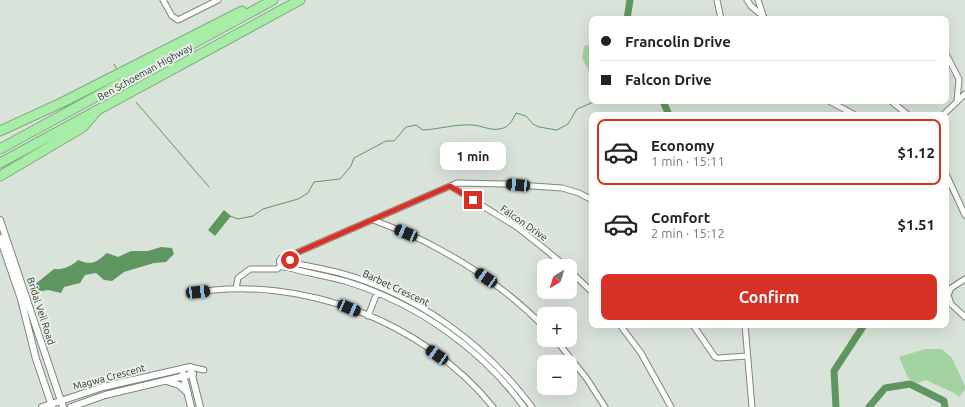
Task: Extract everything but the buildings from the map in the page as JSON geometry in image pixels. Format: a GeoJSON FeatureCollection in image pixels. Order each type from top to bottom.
{"type":"FeatureCollection","features":[{"type":"Feature","properties":{"kind":"highway"},"geometry":{"type":"LineString","coordinates":[[0,131],[62,102],[231,16],[266,0]]}},
{"type":"Feature","properties":{"kind":"highway","name":"Ben Schoeman Highway"},"geometry":{"type":"LineString","coordinates":[[0,149],[273,0]]}},
{"type":"Feature","properties":{"kind":"highway","name":"Ben Schoeman Highway"},"geometry":{"type":"LineString","coordinates":[[0,163],[300,0]]}},
{"type":"Feature","properties":{"kind":"highway"},"geometry":{"type":"LineString","coordinates":[[0,137],[62,102]]}},
{"type":"Feature","properties":{"kind":"highway"},"geometry":{"type":"LineString","coordinates":[[0,176],[83,127],[95,112]]}},
{"type":"Feature","properties":{"kind":"street"},"geometry":{"type":"LineString","coordinates":[[163,0],[172,16],[178,20],[218,0]]}},
{"type":"Feature","properties":{"kind":"street"},"geometry":{"type":"LineString","coordinates":[[717,0],[720,16]]}},
{"type":"Feature","properties":{"kind":"street"},"geometry":{"type":"LineString","coordinates":[[747,0],[751,6],[764,16]]}},
{"type":"Feature","properties":{"kind":"street"},"geometry":{"type":"LineString","coordinates":[[758,0],[765,16]]}},
{"type":"Feature","properties":{"kind":"street"},"geometry":{"type":"LineString","coordinates":[[949,60],[959,79],[957,101]]}},
{"type":"Feature","properties":{"kind":"street"},"geometry":{"type":"LineString","coordinates":[[946,112],[965,94]]}},
{"type":"Feature","properties":{"kind":"street"},"geometry":{"type":"LineString","coordinates":[[835,104],[849,112]]}},
{"type":"Feature","properties":{"kind":"street"},"geometry":{"type":"LineString","coordinates":[[895,104],[904,112]]}},
{"type":"Feature","properties":{"kind":"street"},"geometry":{"type":"LineString","coordinates":[[949,180],[964,214]]}},
{"type":"Feature","properties":{"kind":"street"},"geometry":{"type":"LineString","coordinates":[[283,266],[279,263],[282,257],[288,259],[457,183],[465,182],[558,188],[574,191],[589,198]]}},
{"type":"Feature","properties":{"kind":"street","name":"Falcon Drive"},"geometry":{"type":"LineString","coordinates":[[450,186],[517,227],[557,259]]}},
{"type":"Feature","properties":{"kind":"street","name":"Bridal Veil Road"},"geometry":{"type":"LineString","coordinates":[[0,220],[62,404]]}},
{"type":"Feature","properties":{"kind":"street"},"geometry":{"type":"LineString","coordinates":[[373,220],[434,246],[463,263],[509,295],[537,321]]}},
{"type":"Feature","properties":{"kind":"street","name":"Bridal Veil Road"},"geometry":{"type":"LineString","coordinates":[[0,238],[21,299],[36,359],[52,406]]}},
{"type":"Feature","properties":{"kind":"street"},"geometry":{"type":"LineString","coordinates":[[236,289],[238,278],[250,269],[277,269],[289,265],[288,259]]}},
{"type":"Feature","properties":{"kind":"street","name":"Barbet Crescent"},"geometry":{"type":"LineString","coordinates":[[288,259],[341,274],[392,293],[423,309],[447,324],[483,353],[522,394],[532,407]]}},
{"type":"Feature","properties":{"kind":"street","name":"Barbet Crescent"},"geometry":{"type":"LineString","coordinates":[[283,266],[335,278],[389,299],[415,312],[443,330],[478,357],[495,372],[524,407]]}},
{"type":"Feature","properties":{"kind":"street"},"geometry":{"type":"LineString","coordinates":[[577,278],[589,289]]}},
{"type":"Feature","properties":{"kind":"street"},"geometry":{"type":"LineString","coordinates":[[949,293],[951,288],[965,278]]}},
{"type":"Feature","properties":{"kind":"street"},"geometry":{"type":"LineString","coordinates":[[192,293],[236,289],[272,291],[299,294],[349,308],[398,330],[437,355],[463,376],[493,407]]}},
{"type":"Feature","properties":{"kind":"street"},"geometry":{"type":"LineString","coordinates":[[389,299],[392,293]]}},
{"type":"Feature","properties":{"kind":"street"},"geometry":{"type":"LineString","coordinates":[[368,316],[377,294]]}},
{"type":"Feature","properties":{"kind":"street"},"geometry":{"type":"LineString","coordinates":[[949,298],[951,304],[965,317]]}},
{"type":"Feature","properties":{"kind":"street"},"geometry":{"type":"LineString","coordinates":[[443,330],[447,324]]}},
{"type":"Feature","properties":{"kind":"street"},"geometry":{"type":"LineString","coordinates":[[622,328],[641,353],[672,407]]}},
{"type":"Feature","properties":{"kind":"street"},"geometry":{"type":"LineString","coordinates":[[695,328],[715,357],[746,356]]}},
{"type":"Feature","properties":{"kind":"street"},"geometry":{"type":"LineString","coordinates":[[745,328],[746,356],[752,407]]}},
{"type":"Feature","properties":{"kind":"street"},"geometry":{"type":"LineString","coordinates":[[562,347],[588,379],[605,407]]}},
{"type":"Feature","properties":{"kind":"street"},"geometry":{"type":"LineString","coordinates":[[478,357],[483,353]]}},
{"type":"Feature","properties":{"kind":"street"},"geometry":{"type":"LineString","coordinates":[[192,374],[204,370],[190,367],[200,407]]}},
{"type":"Feature","properties":{"kind":"street","name":"Magwa Crescent"},"geometry":{"type":"LineString","coordinates":[[42,407],[62,404],[103,387],[190,367]]}},
{"type":"Feature","properties":{"kind":"street"},"geometry":{"type":"LineString","coordinates":[[182,368],[191,407]]}},
{"type":"Feature","properties":{"kind":"street","name":"Magwa Crescent"},"geometry":{"type":"LineString","coordinates":[[71,407],[105,395],[192,374]]}},
{"type":"Feature","properties":{"kind":"street"},"geometry":{"type":"LineString","coordinates":[[166,380],[179,385],[188,393]]}},
{"type":"Feature","properties":{"kind":"street"},"geometry":{"type":"LineString","coordinates":[[518,398],[522,394]]}},
{"type":"Feature","properties":{"kind":"shaded area"},"geometry":{"type":"Polygon","coordinates":[[[589,45],[589,71],[582,58],[584,46],[589,45]]]}},
{"type":"Feature","properties":{"kind":"shaded area"},"geometry":{"type":"Polygon","coordinates":[[[224,210],[231,216],[215,236],[208,230],[224,210]]]}},
{"type":"Feature","properties":{"kind":"shaded area"},"geometry":{"type":"Polygon","coordinates":[[[161,247],[172,248],[174,254],[166,262],[154,263],[124,272],[112,281],[104,280],[96,273],[85,275],[80,283],[64,287],[61,293],[48,290],[36,292],[33,286],[54,269],[67,267],[78,260],[91,263],[97,261],[107,253],[118,257],[131,251],[148,251],[161,247]]]}},
{"type":"Feature","properties":{"kind":"shaded area"},"geometry":{"type":"Polygon","coordinates":[[[925,349],[942,349],[952,358],[965,386],[965,390],[959,397],[954,393],[926,380],[917,383],[908,378],[899,357],[925,349]]]}},
{"type":"Feature","properties":{"kind":"waterway"},"geometry":{"type":"LineString","coordinates":[[627,16],[630,0]]}},
{"type":"Feature","properties":{"kind":"waterway"},"geometry":{"type":"LineString","coordinates":[[114,64],[116,68]]}},
{"type":"Feature","properties":{"kind":"waterway"},"geometry":{"type":"LineString","coordinates":[[136,102],[209,187]]}},
{"type":"Feature","properties":{"kind":"waterway"},"geometry":{"type":"LineString","coordinates":[[230,216],[238,219],[253,216],[263,209],[298,199],[308,193],[314,182],[340,179],[351,166],[354,158],[386,141],[394,141],[406,127],[416,125],[423,130],[460,125],[472,125],[496,129],[508,126],[516,113],[526,116],[533,124],[539,127],[557,130],[568,124],[577,109],[589,104]]}},
{"type":"Feature","properties":{"kind":"waterway"},"geometry":{"type":"LineString","coordinates":[[664,104],[668,112]]}},
{"type":"Feature","properties":{"kind":"waterway"},"geometry":{"type":"LineString","coordinates":[[836,407],[834,371],[862,328]]}},
{"type":"Feature","properties":{"kind":"waterway"},"geometry":{"type":"LineString","coordinates":[[869,407],[885,388],[910,384],[944,401],[945,407]]}},
{"type":"Feature","properties":{"kind":"route"},"geometry":{"type":"LineString","coordinates":[[290,260],[287,257],[450,186],[473,200]]}}]}
